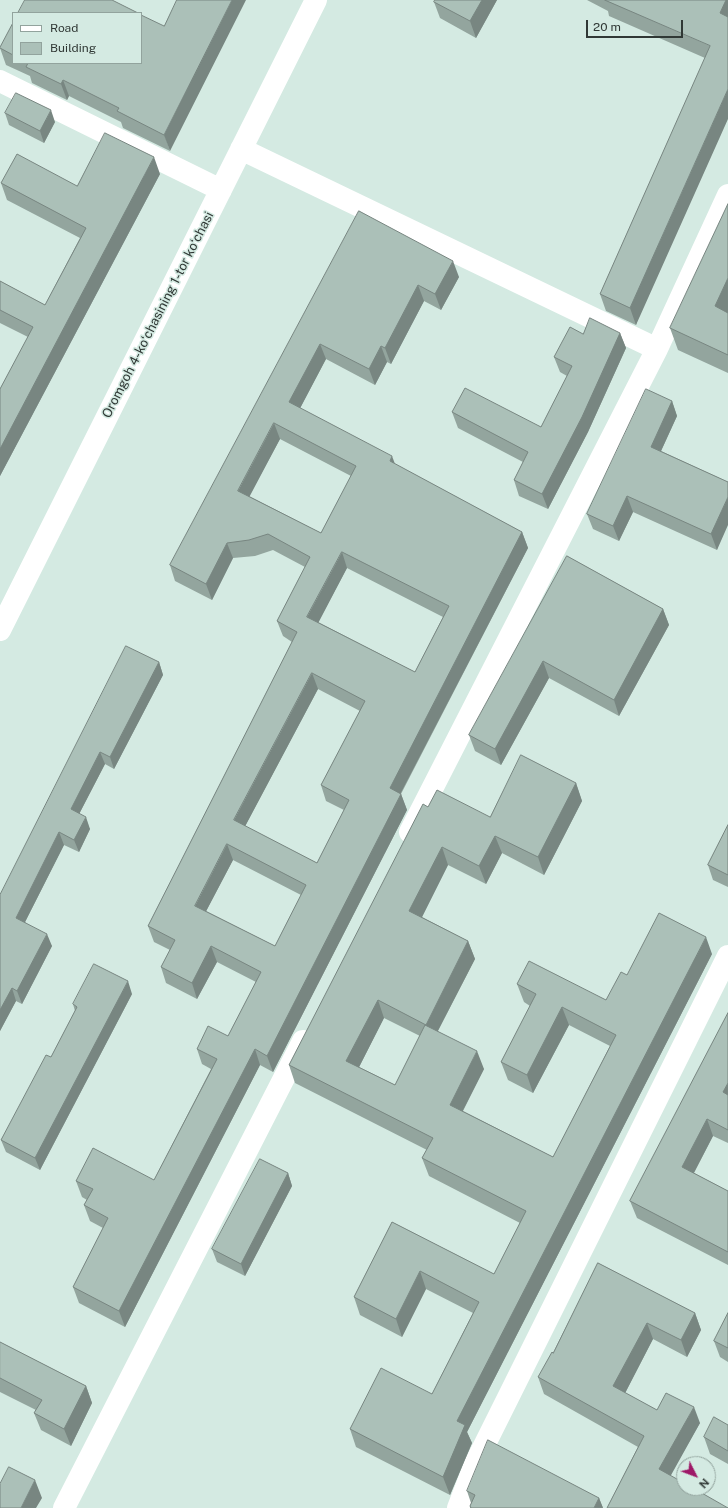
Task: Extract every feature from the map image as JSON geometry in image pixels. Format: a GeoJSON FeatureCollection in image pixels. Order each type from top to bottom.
{"type":"FeatureCollection","features":[{"type":"Feature","properties":{"kind":"street","name":"Oromgoh 4-koʻchasining 1-tor koʻchasi"},"geometry":{"type":"LineString","coordinates":[[0,630],[316,0]]}},
{"type":"Feature","properties":{"kind":"street"},"geometry":{"type":"LineString","coordinates":[[0,81],[221,190]]}},
{"type":"Feature","properties":{"kind":"street"},"geometry":{"type":"LineString","coordinates":[[241,149],[657,349]]}},
{"type":"Feature","properties":{"kind":"street"},"geometry":{"type":"LineString","coordinates":[[402,847],[657,349],[728,195]]}},
{"type":"Feature","properties":{"kind":"street"},"geometry":{"type":"LineString","coordinates":[[458,1508],[479,1456],[728,956]]}},
{"type":"Feature","properties":{"kind":"street"},"geometry":{"type":"LineString","coordinates":[[64,1508],[311,1024]]}},
{"type":"Feature","properties":{"kind":"building"},"geometry":{"type":"Polygon","coordinates":[[[25,0],[112,0],[136,12],[19,12],[25,0]]]}},
{"type":"Feature","properties":{"kind":"building"},"geometry":{"type":"Polygon","coordinates":[[[177,0],[232,0],[164,135],[117,111],[119,108],[63,80],[61,84],[26,67],[28,64],[142,64],[142,15],[164,26],[177,0]]]}},
{"type":"Feature","properties":{"kind":"building"},"geometry":{"type":"Polygon","coordinates":[[[435,0],[482,0],[470,21],[434,2],[435,0]]]}},
{"type":"Feature","properties":{"kind":"building"},"geometry":{"type":"Polygon","coordinates":[[[605,0],[726,0],[720,13],[728,17],[728,89],[630,308],[600,294],[710,46],[605,0]]]}},
{"type":"Feature","properties":{"kind":"building"},"geometry":{"type":"Polygon","coordinates":[[[12,25],[12,54],[0,48],[12,25]]]}},
{"type":"Feature","properties":{"kind":"building"},"geometry":{"type":"Polygon","coordinates":[[[16,93],[51,110],[40,131],[5,113],[16,93]]]}},
{"type":"Feature","properties":{"kind":"building"},"geometry":{"type":"Polygon","coordinates":[[[105,133],[154,157],[0,449],[0,389],[33,327],[0,310],[0,281],[45,305],[86,228],[1,183],[17,154],[77,186],[105,133]]]}},
{"type":"Feature","properties":{"kind":"building"},"geometry":{"type":"Polygon","coordinates":[[[728,204],[728,278],[715,306],[728,313],[728,355],[670,328],[728,204]]]}},
{"type":"Feature","properties":{"kind":"building"},"geometry":{"type":"Polygon","coordinates":[[[359,211],[453,261],[435,294],[418,285],[385,348],[381,346],[369,369],[320,344],[289,402],[392,456],[390,461],[522,532],[390,788],[401,794],[267,1056],[255,1049],[119,1311],[73,1287],[108,1218],[84,1205],[93,1189],[76,1181],[93,1148],[154,1180],[217,1059],[197,1049],[208,1026],[228,1036],[261,972],[211,946],[192,983],[161,967],[175,940],[148,926],[297,632],[277,621],[310,557],[268,534],[249,540],[227,543],[206,584],[170,565],[359,211]],[[274,423],[238,491],[321,533],[356,466],[274,423]],[[342,552],[307,617],[415,672],[449,606],[342,552]],[[312,673],[234,820],[317,863],[349,800],[321,785],[365,701],[312,673]],[[227,844],[195,906],[275,946],[306,885],[227,844]]]}},
{"type":"Feature","properties":{"kind":"building"},"geometry":{"type":"Polygon","coordinates":[[[590,318],[620,333],[582,417],[542,494],[514,480],[528,452],[452,412],[465,388],[541,427],[572,366],[554,357],[570,327],[583,334],[590,318]]]}},
{"type":"Feature","properties":{"kind":"building"},"geometry":{"type":"Polygon","coordinates":[[[646,389],[672,401],[651,447],[728,482],[728,497],[711,534],[627,496],[613,526],[587,514],[646,389]]]}},
{"type":"Feature","properties":{"kind":"building"},"geometry":{"type":"Polygon","coordinates":[[[567,556],[663,609],[614,700],[543,661],[495,749],[469,735],[567,556]]]}},
{"type":"Feature","properties":{"kind":"building"},"geometry":{"type":"Polygon","coordinates":[[[126,646],[159,662],[110,757],[100,752],[71,809],[86,817],[74,840],[59,832],[16,918],[47,934],[17,991],[12,988],[0,1010],[0,895],[126,646]]]}},
{"type":"Feature","properties":{"kind":"building"},"geometry":{"type":"Polygon","coordinates":[[[521,755],[576,783],[538,857],[495,836],[479,866],[442,847],[409,911],[468,941],[426,1025],[378,1000],[346,1061],[395,1085],[425,1025],[477,1051],[450,1105],[553,1157],[616,1035],[562,1007],[527,1075],[501,1062],[536,994],[517,984],[529,961],[606,1000],[621,972],[627,975],[659,913],[706,937],[457,1421],[465,1425],[443,1477],[350,1429],[381,1368],[432,1394],[479,1302],[420,1271],[396,1319],[354,1297],[392,1222],[494,1274],[526,1211],[422,1158],[433,1138],[289,1065],[423,804],[428,807],[437,790],[490,817],[521,755]]]}},
{"type":"Feature","properties":{"kind":"building"},"geometry":{"type":"Polygon","coordinates":[[[728,825],[728,875],[708,865],[728,825]]]}},
{"type":"Feature","properties":{"kind":"building"},"geometry":{"type":"Polygon","coordinates":[[[94,964],[128,981],[35,1158],[1,1140],[46,1055],[51,1057],[77,1007],[73,1004],[94,964]]]}},
{"type":"Feature","properties":{"kind":"building"},"geometry":{"type":"Polygon","coordinates":[[[728,1013],[728,1083],[723,1092],[728,1095],[728,1130],[707,1119],[682,1167],[728,1191],[728,1252],[630,1201],[728,1013]]]}},
{"type":"Feature","properties":{"kind":"building"},"geometry":{"type":"Polygon","coordinates":[[[260,1159],[288,1173],[241,1264],[212,1249],[260,1159]]]}},
{"type":"Feature","properties":{"kind":"building"},"geometry":{"type":"Polygon","coordinates":[[[598,1263],[695,1313],[681,1340],[647,1323],[613,1386],[657,1410],[666,1393],[694,1407],[659,1469],[676,1479],[676,1496],[707,1496],[728,1508],[607,1508],[644,1436],[538,1377],[552,1352],[553,1353],[598,1263]]]}},
{"type":"Feature","properties":{"kind":"building"},"geometry":{"type":"Polygon","coordinates":[[[728,1313],[728,1348],[714,1341],[728,1313]]]}},
{"type":"Feature","properties":{"kind":"building"},"geometry":{"type":"Polygon","coordinates":[[[0,1342],[86,1386],[64,1429],[34,1413],[42,1400],[0,1378],[0,1342]]]}},
{"type":"Feature","properties":{"kind":"building"},"geometry":{"type":"Polygon","coordinates":[[[714,1417],[728,1425],[728,1451],[704,1437],[714,1417]]]}},
{"type":"Feature","properties":{"kind":"building"},"geometry":{"type":"Polygon","coordinates":[[[488,1440],[599,1498],[594,1508],[471,1508],[470,1506],[475,1495],[467,1491],[488,1440]]]}},
{"type":"Feature","properties":{"kind":"building"},"geometry":{"type":"Polygon","coordinates":[[[9,1467],[35,1480],[21,1508],[0,1508],[0,1484],[9,1467]]]}}]}
